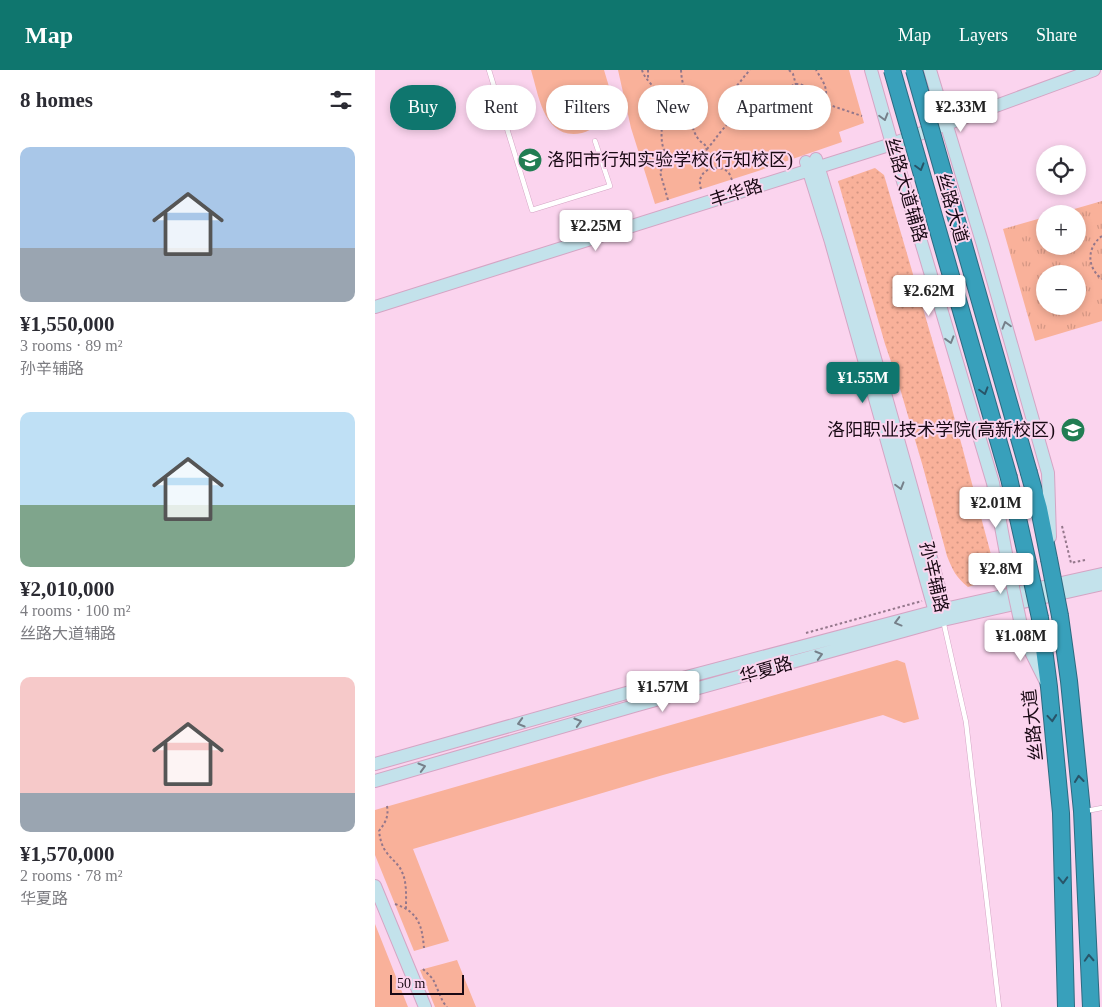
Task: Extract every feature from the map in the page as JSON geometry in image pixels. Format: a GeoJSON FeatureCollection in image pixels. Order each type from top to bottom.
{"type":"FeatureCollection","features":[{"type":"Feature","properties":{"kind":"highway","name":"丝路大道"},"geometry":{"type":"LineString","coordinates":[[892,70],[1009,478],[1040,618],[1049,687],[1061,813],[1066,1007]]}},
{"type":"Feature","properties":{"kind":"highway","name":"丝路大道"},"geometry":{"type":"LineString","coordinates":[[914,70],[1039,510],[1060,616],[1069,681],[1082,812],[1091,1007]]}},
{"type":"Feature","properties":{"kind":"street","name":"丝路大道辅路"},"geometry":{"type":"LineString","coordinates":[[871,70],[993,482],[1010,527],[1028,563]]}},
{"type":"Feature","properties":{"kind":"street"},"geometry":{"type":"LineString","coordinates":[[930,70],[983,245],[1048,473],[1049,559]]}},
{"type":"Feature","properties":{"kind":"street","name":"丰华路"},"geometry":{"type":"LineString","coordinates":[[375,307],[891,140],[1073,70]]}},
{"type":"Feature","properties":{"kind":"street","name":"丰华路"},"geometry":{"type":"LineString","coordinates":[[945,120],[1094,70]]}},
{"type":"Feature","properties":{"kind":"street","name":"丰华路"},"geometry":{"type":"LineString","coordinates":[[375,300],[812,165]]}},
{"type":"Feature","properties":{"kind":"street","name":"孙辛辅路"},"geometry":{"type":"LineString","coordinates":[[812,165],[841,239],[915,502],[941,614]]}},
{"type":"Feature","properties":{"kind":"street","name":"丝路大道辅路"},"geometry":{"type":"LineString","coordinates":[[993,482],[1021,625],[1030,650],[1049,687]]}},
{"type":"Feature","properties":{"kind":"street","name":"华夏路"},"geometry":{"type":"LineString","coordinates":[[375,764],[630,692],[1102,574]]}},
{"type":"Feature","properties":{"kind":"street","name":"华夏路"},"geometry":{"type":"LineString","coordinates":[[375,781],[635,706],[941,614],[1102,584]]}},
{"type":"Feature","properties":{"kind":"street"},"geometry":{"type":"LineString","coordinates":[[375,886],[425,1007]]}},
{"type":"Feature","properties":{"kind":"lane"},"geometry":{"type":"LineString","coordinates":[[489,70],[532,210],[610,186],[595,141]]}},
{"type":"Feature","properties":{"kind":"lane"},"geometry":{"type":"LineString","coordinates":[[941,614],[966,722],[999,1007]]}},
{"type":"Feature","properties":{"kind":"lane"},"geometry":{"type":"LineString","coordinates":[[1082,812],[1102,808]]}},
{"type":"Feature","properties":{"kind":"path"},"geometry":{"type":"LineString","coordinates":[[643,70],[643,75],[649,80],[660,97],[663,149],[670,156],[683,159],[693,158],[706,149],[722,130]]}},
{"type":"Feature","properties":{"kind":"path"},"geometry":{"type":"LineString","coordinates":[[648,70],[649,80]]}},
{"type":"Feature","properties":{"kind":"path"},"geometry":{"type":"LineString","coordinates":[[681,70],[682,85]]}},
{"type":"Feature","properties":{"kind":"path"},"geometry":{"type":"LineString","coordinates":[[737,85],[749,70]]}},
{"type":"Feature","properties":{"kind":"path"},"geometry":{"type":"LineString","coordinates":[[789,70],[793,74],[796,85]]}},
{"type":"Feature","properties":{"kind":"path"},"geometry":{"type":"LineString","coordinates":[[816,70],[825,85]]}},
{"type":"Feature","properties":{"kind":"path"},"geometry":{"type":"LineString","coordinates":[[831,106],[862,116]]}},
{"type":"Feature","properties":{"kind":"path"},"geometry":{"type":"LineString","coordinates":[[694,130],[705,146],[712,168]]}},
{"type":"Feature","properties":{"kind":"path"},"geometry":{"type":"LineString","coordinates":[[668,200],[660,172],[670,156]]}},
{"type":"Feature","properties":{"kind":"path"},"geometry":{"type":"LineString","coordinates":[[701,189],[701,177],[712,168],[722,168],[729,173],[732,180]]}},
{"type":"Feature","properties":{"kind":"path"},"geometry":{"type":"LineString","coordinates":[[1102,236],[1097,240],[1090,253],[1092,269],[1102,279]]}},
{"type":"Feature","properties":{"kind":"path"},"geometry":{"type":"LineString","coordinates":[[1071,563],[1085,560]]}},
{"type":"Feature","properties":{"kind":"path"},"geometry":{"type":"LineString","coordinates":[[375,832],[379,831],[386,820],[388,815],[387,806]]}},
{"type":"Feature","properties":{"kind":"path"},"geometry":{"type":"LineString","coordinates":[[379,831],[386,852],[403,873],[406,908]]}},
{"type":"Feature","properties":{"kind":"path"},"geometry":{"type":"LineString","coordinates":[[385,907],[406,908],[415,916],[421,929],[424,948]]}},
{"type":"Feature","properties":{"kind":"path"},"geometry":{"type":"LineString","coordinates":[[423,969],[433,979],[447,1007]]}},
{"type":"Feature","properties":{"kind":"green space"},"geometry":{"type":"Polygon","coordinates":[[[531,70],[604,70],[608,85],[546,85],[546,116],[531,70]]]}},
{"type":"Feature","properties":{"kind":"green space"},"geometry":{"type":"Polygon","coordinates":[[[618,70],[849,70],[864,123],[839,132],[842,142],[655,204],[631,128],[628,115],[628,85],[621,85],[618,70]]]}},
{"type":"Feature","properties":{"kind":"green space"},"geometry":{"type":"Polygon","coordinates":[[[559,130],[590,130],[582,133],[569,134],[559,130]]]}},
{"type":"Feature","properties":{"kind":"green space"},"geometry":{"type":"Polygon","coordinates":[[[875,168],[884,175],[948,394],[993,562],[994,579],[968,587],[955,573],[947,556],[923,467],[838,181],[875,168]]]}},
{"type":"Feature","properties":{"kind":"green space"},"geometry":{"type":"Polygon","coordinates":[[[1102,201],[1102,321],[1035,341],[1003,229],[1036,220],[1036,255],[1086,255],[1086,206],[1102,201]]]}},
{"type":"Feature","properties":{"kind":"green space"},"geometry":{"type":"Polygon","coordinates":[[[897,660],[905,663],[919,719],[904,723],[883,715],[663,775],[413,849],[449,941],[414,951],[375,855],[375,810],[897,660]]]}},
{"type":"Feature","properties":{"kind":"green space"},"geometry":{"type":"Polygon","coordinates":[[[375,924],[408,1007],[375,1007],[375,924]]]}},
{"type":"Feature","properties":{"kind":"green space"},"geometry":{"type":"Polygon","coordinates":[[[457,960],[476,1007],[435,1007],[420,970],[457,960]]]}},
{"type":"Feature","properties":{"kind":"place","name":"洛阳市行知实验学校(行知校区)"},"geometry":{"type":"Point","coordinates":[530,160]}},
{"type":"Feature","properties":{"kind":"place","name":"洛阳职业技术学院(高新校区)"},"geometry":{"type":"Point","coordinates":[1073,430]}}]}
